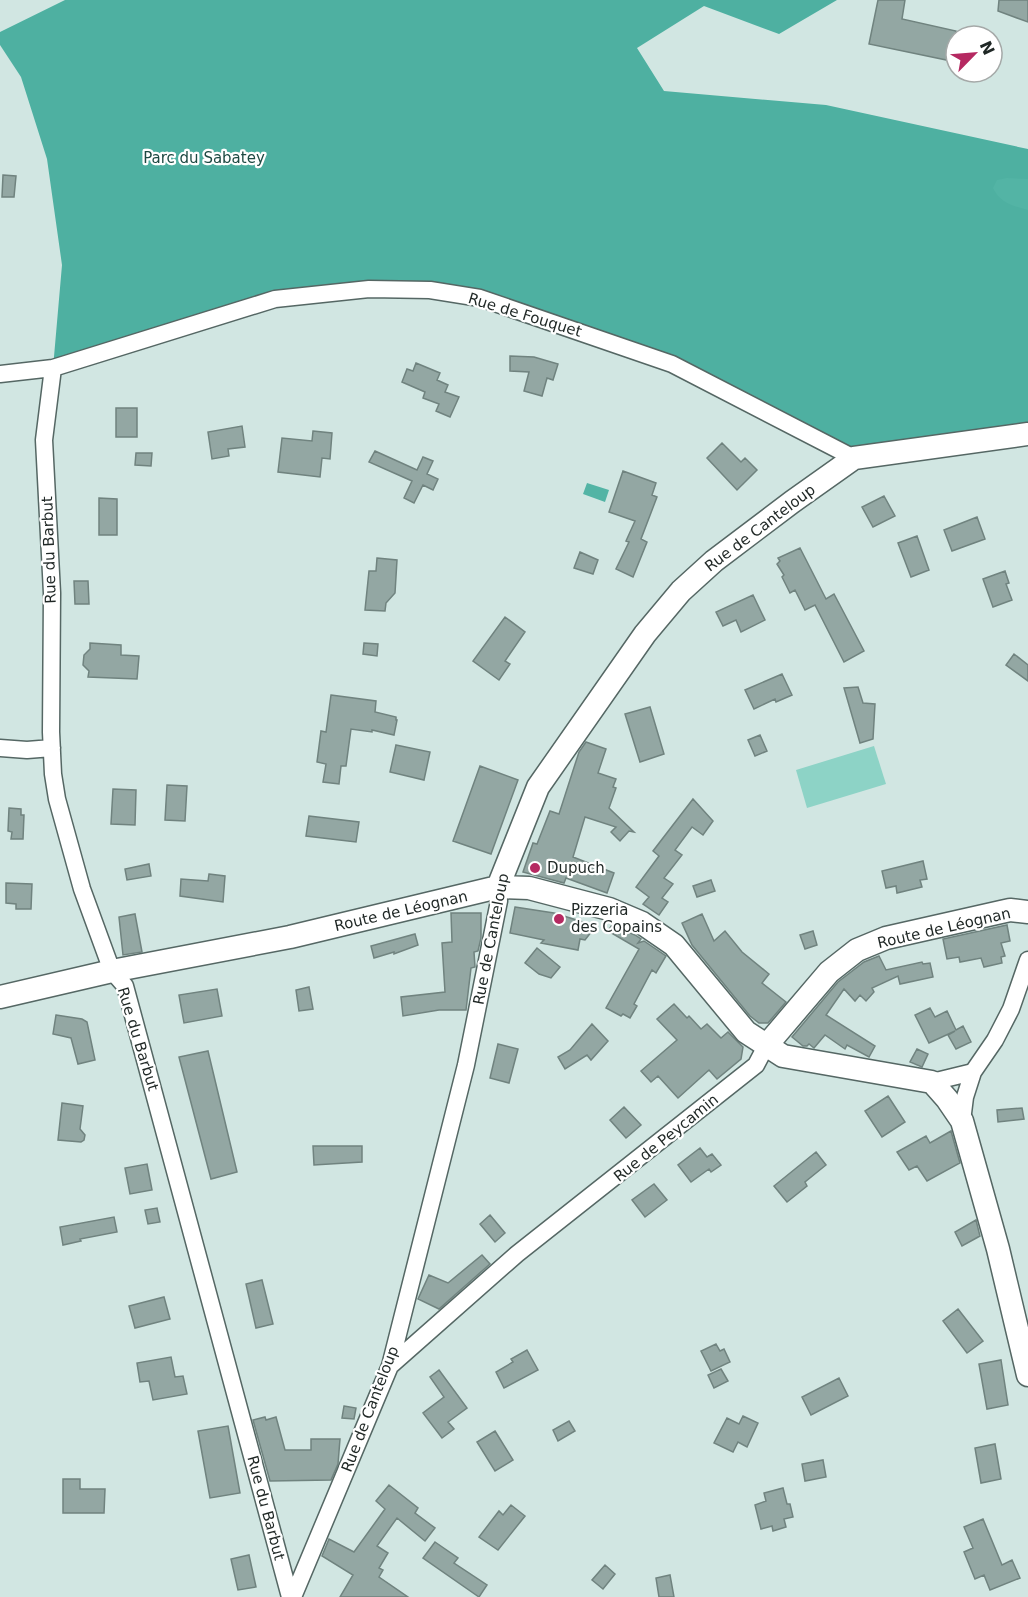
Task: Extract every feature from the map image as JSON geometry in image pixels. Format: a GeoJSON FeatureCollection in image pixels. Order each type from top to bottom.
{"type":"FeatureCollection","features":[{"type":"Feature","properties":{"kind":"street","name":"Rue de Fouquet"},"geometry":{"type":"LineString","coordinates":[[0,374],[53,369],[275,299],[369,289],[430,290],[480,298],[672,364],[854,458]]}},
{"type":"Feature","properties":{"kind":"street","name":"Rue du Barbut"},"geometry":{"type":"LineString","coordinates":[[53,369],[44,440],[52,593],[52,748],[57,800],[82,889],[112,971],[125,986],[292,1597]]}},
{"type":"Feature","properties":{"kind":"street","name":"Rue de Canteloup"},"geometry":{"type":"LineString","coordinates":[[292,1597],[390,1365],[465,1065],[499,901],[498,887],[538,787],[645,634],[681,591],[714,561],[792,502],[854,458],[1028,434]]}},
{"type":"Feature","properties":{"kind":"street"},"geometry":{"type":"LineString","coordinates":[[0,748],[27,750],[52,748]]}},
{"type":"Feature","properties":{"kind":"street","name":"Route de Léognan"},"geometry":{"type":"LineString","coordinates":[[0,998],[112,971],[290,937],[498,887],[529,888],[609,909],[642,922],[674,945],[746,1032],[766,1046],[829,972],[857,950],[886,938],[1001,912],[1010,910],[1028,912]]}},
{"type":"Feature","properties":{"kind":"street"},"geometry":{"type":"LineString","coordinates":[[962,1121],[965,1097],[973,1072],[995,1040],[1011,1009],[1028,960]]}},
{"type":"Feature","properties":{"kind":"street"},"geometry":{"type":"LineString","coordinates":[[766,1046],[783,1056],[932,1082],[973,1072]]}},
{"type":"Feature","properties":{"kind":"street","name":"Rue de Peycamin"},"geometry":{"type":"LineString","coordinates":[[390,1365],[517,1254],[756,1065],[766,1046]]}},
{"type":"Feature","properties":{"kind":"street"},"geometry":{"type":"LineString","coordinates":[[932,1082],[962,1121],[998,1249],[1028,1375]]}},
{"type":"Feature","properties":{"kind":"shaded area"},"geometry":{"type":"Polygon","coordinates":[[[1028,179],[1028,210],[1008,203],[996,193],[993,188],[997,180],[1028,179]]]}},
{"type":"Feature","properties":{"kind":"shaded area"},"geometry":{"type":"Polygon","coordinates":[[[587,483],[609,490],[605,502],[583,494],[587,483]]]}},
{"type":"Feature","properties":{"kind":"shaded area"},"geometry":{"type":"Polygon","coordinates":[[[874,746],[886,784],[807,808],[796,770],[874,746]]]}},
{"type":"Feature","properties":{"kind":"green space","name":"Parc du Sabatey"},"geometry":{"type":"Polygon","coordinates":[[[65,0],[837,0],[779,34],[704,6],[637,48],[664,91],[826,105],[1028,149],[1028,434],[854,458],[672,364],[430,290],[275,299],[53,368],[62,265],[47,159],[21,77],[0,45],[0,32],[65,0]]]}},
{"type":"Feature","properties":{"kind":"building"},"geometry":{"type":"Polygon","coordinates":[[[878,0],[905,0],[902,19],[944,28],[944,60],[869,44],[878,0]]]}},
{"type":"Feature","properties":{"kind":"building"},"geometry":{"type":"Polygon","coordinates":[[[999,0],[1028,0],[1028,22],[998,11],[999,0]]]}},
{"type":"Feature","properties":{"kind":"building"},"geometry":{"type":"Polygon","coordinates":[[[3,175],[16,176],[14,197],[2,197],[3,175]]]}},
{"type":"Feature","properties":{"kind":"building"},"geometry":{"type":"Polygon","coordinates":[[[510,356],[534,357],[558,364],[553,380],[547,378],[542,396],[524,391],[529,372],[510,371],[510,356]]]}},
{"type":"Feature","properties":{"kind":"building"},"geometry":{"type":"Polygon","coordinates":[[[416,363],[440,373],[437,380],[448,385],[445,392],[459,397],[450,417],[436,411],[439,404],[423,398],[425,392],[402,382],[407,369],[413,371],[416,363]]]}},
{"type":"Feature","properties":{"kind":"building"},"geometry":{"type":"Polygon","coordinates":[[[116,408],[137,408],[137,437],[116,437],[116,408]]]}},
{"type":"Feature","properties":{"kind":"building"},"geometry":{"type":"Polygon","coordinates":[[[242,426],[245,447],[228,449],[229,456],[212,459],[208,432],[242,426]]]}},
{"type":"Feature","properties":{"kind":"building"},"geometry":{"type":"Polygon","coordinates":[[[313,431],[332,433],[330,459],[322,458],[320,477],[278,472],[282,438],[312,441],[313,431]]]}},
{"type":"Feature","properties":{"kind":"building"},"geometry":{"type":"Polygon","coordinates":[[[722,443],[741,462],[745,458],[757,470],[737,490],[707,458],[722,443]]]}},
{"type":"Feature","properties":{"kind":"building"},"geometry":{"type":"Polygon","coordinates":[[[375,451],[417,470],[423,457],[433,461],[427,474],[438,479],[433,490],[423,485],[414,503],[404,498],[412,481],[369,462],[375,451]]]}},
{"type":"Feature","properties":{"kind":"building"},"geometry":{"type":"Polygon","coordinates":[[[136,453],[152,453],[151,466],[135,465],[136,453]]]}},
{"type":"Feature","properties":{"kind":"building"},"geometry":{"type":"Polygon","coordinates":[[[623,471],[656,483],[652,495],[657,497],[641,539],[647,542],[633,577],[616,569],[629,542],[626,541],[635,521],[609,512],[623,471]]]}},
{"type":"Feature","properties":{"kind":"building"},"geometry":{"type":"Polygon","coordinates":[[[884,496],[895,516],[873,527],[862,507],[884,496]]]}},
{"type":"Feature","properties":{"kind":"building"},"geometry":{"type":"Polygon","coordinates":[[[99,498],[117,499],[117,535],[99,535],[99,498]]]}},
{"type":"Feature","properties":{"kind":"building"},"geometry":{"type":"Polygon","coordinates":[[[977,517],[985,539],[952,551],[944,530],[977,517]]]}},
{"type":"Feature","properties":{"kind":"building"},"geometry":{"type":"Polygon","coordinates":[[[917,536],[929,570],[911,577],[898,543],[917,536]]]}},
{"type":"Feature","properties":{"kind":"building"},"geometry":{"type":"Polygon","coordinates":[[[800,548],[826,599],[834,594],[864,651],[844,662],[815,605],[805,610],[795,590],[790,593],[782,577],[784,575],[777,564],[780,561],[778,558],[800,548]]]}},
{"type":"Feature","properties":{"kind":"building"},"geometry":{"type":"Polygon","coordinates":[[[580,552],[598,560],[593,574],[574,568],[580,552]]]}},
{"type":"Feature","properties":{"kind":"building"},"geometry":{"type":"Polygon","coordinates":[[[377,558],[397,560],[395,593],[386,603],[385,611],[365,610],[369,571],[376,571],[377,558]]]}},
{"type":"Feature","properties":{"kind":"building"},"geometry":{"type":"Polygon","coordinates":[[[1005,571],[1009,583],[1006,584],[1012,600],[993,607],[983,579],[1005,571]]]}},
{"type":"Feature","properties":{"kind":"building"},"geometry":{"type":"Polygon","coordinates":[[[74,581],[88,581],[89,604],[75,604],[74,581]]]}},
{"type":"Feature","properties":{"kind":"building"},"geometry":{"type":"Polygon","coordinates":[[[753,595],[765,620],[741,632],[736,620],[723,626],[716,612],[753,595]]]}},
{"type":"Feature","properties":{"kind":"building"},"geometry":{"type":"Polygon","coordinates":[[[505,617],[525,632],[505,661],[510,664],[499,680],[473,661],[505,617]]]}},
{"type":"Feature","properties":{"kind":"building"},"geometry":{"type":"Polygon","coordinates":[[[90,643],[121,645],[121,655],[139,656],[137,679],[88,677],[89,671],[83,665],[84,655],[90,649],[90,643]]]}},
{"type":"Feature","properties":{"kind":"building"},"geometry":{"type":"Polygon","coordinates":[[[364,643],[378,644],[377,656],[363,654],[364,643]]]}},
{"type":"Feature","properties":{"kind":"building"},"geometry":{"type":"Polygon","coordinates":[[[1014,654],[1028,665],[1028,681],[1006,665],[1014,654]]]}},
{"type":"Feature","properties":{"kind":"building"},"geometry":{"type":"Polygon","coordinates":[[[782,674],[792,695],[776,702],[775,699],[754,709],[745,690],[782,674]]]}},
{"type":"Feature","properties":{"kind":"building"},"geometry":{"type":"Polygon","coordinates":[[[858,687],[863,703],[875,704],[873,739],[860,743],[844,688],[858,687]]]}},
{"type":"Feature","properties":{"kind":"building"},"geometry":{"type":"Polygon","coordinates":[[[331,695],[376,701],[375,712],[396,717],[397,720],[394,735],[372,730],[372,732],[351,729],[346,766],[341,766],[339,784],[323,782],[326,764],[317,762],[321,731],[326,732],[331,695]]]}},
{"type":"Feature","properties":{"kind":"building"},"geometry":{"type":"Polygon","coordinates":[[[650,707],[664,754],[640,762],[625,714],[650,707]]]}},
{"type":"Feature","properties":{"kind":"building"},"geometry":{"type":"Polygon","coordinates":[[[760,735],[767,751],[755,756],[748,740],[760,735]]]}},
{"type":"Feature","properties":{"kind":"building"},"geometry":{"type":"Polygon","coordinates":[[[586,742],[606,749],[598,773],[616,779],[613,787],[616,788],[609,808],[634,832],[629,831],[620,841],[611,832],[616,827],[585,817],[573,857],[614,873],[607,893],[566,878],[564,883],[523,872],[533,843],[537,844],[550,811],[559,814],[579,752],[586,742]]]}},
{"type":"Feature","properties":{"kind":"building"},"geometry":{"type":"Polygon","coordinates":[[[396,745],[430,752],[424,780],[390,772],[396,745]]]}},
{"type":"Feature","properties":{"kind":"building"},"geometry":{"type":"Polygon","coordinates":[[[480,766],[518,780],[491,854],[453,841],[480,766]]]}},
{"type":"Feature","properties":{"kind":"building"},"geometry":{"type":"Polygon","coordinates":[[[167,785],[187,786],[185,821],[165,820],[167,785]]]}},
{"type":"Feature","properties":{"kind":"building"},"geometry":{"type":"Polygon","coordinates":[[[113,789],[136,790],[135,825],[111,824],[113,789]]]}},
{"type":"Feature","properties":{"kind":"building"},"geometry":{"type":"Polygon","coordinates":[[[693,799],[713,821],[703,835],[692,827],[675,850],[682,855],[664,878],[673,884],[662,898],[668,902],[659,915],[643,904],[649,897],[636,887],[659,856],[653,851],[693,799]]]}},
{"type":"Feature","properties":{"kind":"building"},"geometry":{"type":"Polygon","coordinates":[[[9,808],[21,809],[21,815],[24,815],[23,839],[11,839],[12,832],[8,831],[9,808]]]}},
{"type":"Feature","properties":{"kind":"building"},"geometry":{"type":"Polygon","coordinates":[[[309,816],[359,822],[356,842],[306,836],[309,816]]]}},
{"type":"Feature","properties":{"kind":"building"},"geometry":{"type":"Polygon","coordinates":[[[923,861],[927,879],[920,880],[922,887],[897,893],[896,886],[886,888],[882,871],[923,861]]]}},
{"type":"Feature","properties":{"kind":"building"},"geometry":{"type":"Polygon","coordinates":[[[149,864],[151,876],[127,880],[125,869],[149,864]]]}},
{"type":"Feature","properties":{"kind":"building"},"geometry":{"type":"Polygon","coordinates":[[[209,874],[225,876],[223,902],[180,896],[181,879],[208,881],[209,874]]]}},
{"type":"Feature","properties":{"kind":"building"},"geometry":{"type":"Polygon","coordinates":[[[711,880],[715,891],[697,897],[693,886],[711,880]]]}},
{"type":"Feature","properties":{"kind":"building"},"geometry":{"type":"Polygon","coordinates":[[[6,883],[32,884],[31,909],[16,909],[16,904],[6,903],[6,883]]]}},
{"type":"Feature","properties":{"kind":"building"},"geometry":{"type":"Polygon","coordinates":[[[515,907],[554,913],[596,926],[585,940],[580,939],[578,950],[541,943],[544,940],[510,933],[515,907]]]}},
{"type":"Feature","properties":{"kind":"building"},"geometry":{"type":"Polygon","coordinates":[[[451,913],[481,913],[481,938],[478,951],[474,952],[475,967],[471,968],[466,1010],[439,1010],[403,1016],[401,997],[445,992],[442,943],[452,942],[451,913]]]}},
{"type":"Feature","properties":{"kind":"building"},"geometry":{"type":"Polygon","coordinates":[[[135,914],[142,952],[123,955],[119,917],[135,914]]]}},
{"type":"Feature","properties":{"kind":"building"},"geometry":{"type":"Polygon","coordinates":[[[702,914],[714,941],[725,931],[742,952],[769,974],[762,983],[786,1002],[768,1023],[759,1023],[750,1016],[692,945],[682,923],[702,914]]]}},
{"type":"Feature","properties":{"kind":"building"},"geometry":{"type":"Polygon","coordinates":[[[612,925],[635,935],[641,939],[638,943],[644,941],[666,956],[656,973],[652,970],[634,1004],[637,1006],[630,1018],[606,1008],[639,949],[608,931],[612,925]]]}},
{"type":"Feature","properties":{"kind":"building"},"geometry":{"type":"Polygon","coordinates":[[[1007,925],[1010,941],[1001,943],[1005,956],[1001,957],[1002,963],[984,967],[981,958],[960,962],[959,957],[947,959],[943,939],[1007,925]]]}},
{"type":"Feature","properties":{"kind":"building"},"geometry":{"type":"Polygon","coordinates":[[[813,931],[817,945],[805,949],[800,935],[813,931]]]}},
{"type":"Feature","properties":{"kind":"building"},"geometry":{"type":"Polygon","coordinates":[[[415,934],[418,945],[394,954],[394,952],[374,958],[371,946],[415,934]]]}},
{"type":"Feature","properties":{"kind":"building"},"geometry":{"type":"Polygon","coordinates":[[[537,948],[560,967],[551,978],[539,974],[525,963],[537,948]]]}},
{"type":"Feature","properties":{"kind":"building"},"geometry":{"type":"Polygon","coordinates":[[[879,956],[886,970],[922,962],[923,964],[930,963],[933,977],[900,984],[898,976],[872,988],[874,992],[866,1001],[860,995],[855,1001],[844,989],[826,1015],[875,1046],[869,1057],[847,1045],[845,1049],[825,1035],[814,1048],[809,1044],[803,1046],[792,1037],[838,982],[864,962],[879,956]]]}},
{"type":"Feature","properties":{"kind":"building"},"geometry":{"type":"Polygon","coordinates":[[[309,987],[313,1009],[299,1011],[296,990],[309,987]]]}},
{"type":"Feature","properties":{"kind":"building"},"geometry":{"type":"Polygon","coordinates":[[[217,989],[222,1016],[184,1023],[179,995],[217,989]]]}},
{"type":"Feature","properties":{"kind":"building"},"geometry":{"type":"Polygon","coordinates":[[[674,1004],[701,1029],[707,1024],[721,1038],[728,1032],[743,1047],[741,1059],[717,1079],[709,1070],[678,1098],[658,1076],[651,1082],[641,1071],[677,1040],[657,1019],[674,1004]]]}},
{"type":"Feature","properties":{"kind":"building"},"geometry":{"type":"Polygon","coordinates":[[[930,1008],[935,1017],[947,1011],[956,1030],[963,1026],[971,1042],[956,1049],[948,1035],[955,1031],[929,1043],[915,1015],[930,1008]]]}},
{"type":"Feature","properties":{"kind":"building"},"geometry":{"type":"Polygon","coordinates":[[[56,1015],[82,1019],[87,1022],[95,1060],[78,1064],[71,1038],[53,1034],[56,1015]]]}},
{"type":"Feature","properties":{"kind":"building"},"geometry":{"type":"Polygon","coordinates":[[[592,1024],[608,1041],[591,1060],[587,1055],[565,1069],[558,1057],[570,1050],[592,1024]]]}},
{"type":"Feature","properties":{"kind":"building"},"geometry":{"type":"Polygon","coordinates":[[[498,1044],[518,1049],[509,1083],[490,1078],[498,1044]]]}},
{"type":"Feature","properties":{"kind":"building"},"geometry":{"type":"Polygon","coordinates":[[[917,1049],[928,1054],[922,1067],[910,1062],[917,1049]]]}},
{"type":"Feature","properties":{"kind":"building"},"geometry":{"type":"Polygon","coordinates":[[[208,1051],[237,1172],[211,1179],[179,1057],[208,1051]]]}},
{"type":"Feature","properties":{"kind":"building"},"geometry":{"type":"Polygon","coordinates":[[[888,1096],[905,1122],[882,1137],[865,1111],[888,1096]]]}},
{"type":"Feature","properties":{"kind":"building"},"geometry":{"type":"Polygon","coordinates":[[[62,1103],[83,1106],[80,1129],[85,1135],[81,1142],[58,1140],[62,1103]]]}},
{"type":"Feature","properties":{"kind":"building"},"geometry":{"type":"Polygon","coordinates":[[[624,1107],[641,1125],[626,1138],[610,1120],[624,1107]]]}},
{"type":"Feature","properties":{"kind":"building"},"geometry":{"type":"Polygon","coordinates":[[[1022,1108],[1024,1119],[998,1122],[997,1110],[1022,1108]]]}},
{"type":"Feature","properties":{"kind":"building"},"geometry":{"type":"Polygon","coordinates":[[[951,1131],[960,1163],[927,1181],[917,1166],[909,1170],[897,1152],[926,1136],[930,1143],[951,1131]]]}},
{"type":"Feature","properties":{"kind":"building"},"geometry":{"type":"Polygon","coordinates":[[[313,1146],[362,1146],[362,1162],[314,1165],[313,1146]]]}},
{"type":"Feature","properties":{"kind":"building"},"geometry":{"type":"Polygon","coordinates":[[[700,1148],[707,1157],[712,1154],[721,1165],[711,1172],[709,1169],[691,1182],[678,1165],[700,1148]]]}},
{"type":"Feature","properties":{"kind":"building"},"geometry":{"type":"Polygon","coordinates":[[[816,1152],[826,1165],[805,1182],[807,1186],[787,1202],[774,1186],[816,1152]]]}},
{"type":"Feature","properties":{"kind":"building"},"geometry":{"type":"Polygon","coordinates":[[[147,1164],[152,1190],[130,1194],[125,1168],[147,1164]]]}},
{"type":"Feature","properties":{"kind":"building"},"geometry":{"type":"Polygon","coordinates":[[[654,1184],[667,1200],[645,1217],[632,1200],[654,1184]]]}},
{"type":"Feature","properties":{"kind":"building"},"geometry":{"type":"Polygon","coordinates":[[[157,1208],[160,1222],[148,1224],[145,1210],[157,1208]]]}},
{"type":"Feature","properties":{"kind":"building"},"geometry":{"type":"Polygon","coordinates":[[[490,1215],[505,1233],[495,1242],[480,1224],[490,1215]]]}},
{"type":"Feature","properties":{"kind":"building"},"geometry":{"type":"Polygon","coordinates":[[[114,1217],[117,1232],[80,1239],[81,1241],[63,1245],[60,1227],[114,1217]]]}},
{"type":"Feature","properties":{"kind":"building"},"geometry":{"type":"Polygon","coordinates":[[[976,1220],[980,1236],[962,1246],[955,1232],[976,1220]]]}},
{"type":"Feature","properties":{"kind":"building"},"geometry":{"type":"Polygon","coordinates":[[[482,1255],[490,1264],[439,1309],[418,1299],[429,1275],[448,1283],[482,1255]]]}},
{"type":"Feature","properties":{"kind":"building"},"geometry":{"type":"Polygon","coordinates":[[[262,1280],[273,1324],[256,1328],[246,1284],[262,1280]]]}},
{"type":"Feature","properties":{"kind":"building"},"geometry":{"type":"Polygon","coordinates":[[[164,1297],[170,1319],[135,1328],[129,1306],[164,1297]]]}},
{"type":"Feature","properties":{"kind":"building"},"geometry":{"type":"Polygon","coordinates":[[[958,1309],[983,1341],[967,1353],[943,1321],[958,1309]]]}},
{"type":"Feature","properties":{"kind":"building"},"geometry":{"type":"Polygon","coordinates":[[[716,1344],[720,1351],[724,1349],[730,1362],[711,1371],[701,1351],[716,1344]]]}},
{"type":"Feature","properties":{"kind":"building"},"geometry":{"type":"Polygon","coordinates":[[[527,1350],[538,1370],[504,1388],[496,1372],[513,1362],[511,1359],[527,1350]]]}},
{"type":"Feature","properties":{"kind":"building"},"geometry":{"type":"Polygon","coordinates":[[[171,1357],[175,1377],[183,1376],[187,1394],[153,1400],[149,1381],[140,1382],[137,1363],[171,1357]]]}},
{"type":"Feature","properties":{"kind":"building"},"geometry":{"type":"Polygon","coordinates":[[[1001,1360],[1008,1405],[987,1409],[979,1364],[1001,1360]]]}},
{"type":"Feature","properties":{"kind":"building"},"geometry":{"type":"Polygon","coordinates":[[[721,1369],[728,1381],[714,1388],[708,1375],[721,1369]]]}},
{"type":"Feature","properties":{"kind":"building"},"geometry":{"type":"Polygon","coordinates":[[[439,1370],[467,1408],[448,1422],[454,1429],[442,1438],[423,1413],[444,1397],[430,1377],[439,1370]]]}},
{"type":"Feature","properties":{"kind":"building"},"geometry":{"type":"Polygon","coordinates":[[[839,1378],[848,1396],[811,1415],[802,1397],[839,1378]]]}},
{"type":"Feature","properties":{"kind":"building"},"geometry":{"type":"Polygon","coordinates":[[[344,1406],[356,1408],[354,1419],[342,1418],[344,1406]]]}},
{"type":"Feature","properties":{"kind":"building"},"geometry":{"type":"Polygon","coordinates":[[[743,1416],[758,1423],[747,1447],[738,1442],[733,1452],[714,1443],[727,1418],[739,1424],[743,1416]]]}},
{"type":"Feature","properties":{"kind":"building"},"geometry":{"type":"Polygon","coordinates":[[[265,1417],[266,1420],[276,1417],[285,1450],[311,1450],[311,1439],[340,1439],[338,1464],[331,1480],[270,1481],[253,1420],[265,1417]]]}},
{"type":"Feature","properties":{"kind":"building"},"geometry":{"type":"Polygon","coordinates":[[[569,1421],[575,1431],[558,1441],[553,1430],[569,1421]]]}},
{"type":"Feature","properties":{"kind":"building"},"geometry":{"type":"Polygon","coordinates":[[[228,1426],[240,1493],[210,1498],[198,1431],[228,1426]]]}},
{"type":"Feature","properties":{"kind":"building"},"geometry":{"type":"Polygon","coordinates":[[[495,1431],[513,1460],[495,1471],[477,1442],[495,1431]]]}},
{"type":"Feature","properties":{"kind":"building"},"geometry":{"type":"Polygon","coordinates":[[[995,1444],[1001,1479],[981,1483],[975,1448],[995,1444]]]}},
{"type":"Feature","properties":{"kind":"building"},"geometry":{"type":"Polygon","coordinates":[[[823,1460],[826,1477],[805,1481],[802,1464],[823,1460]]]}},
{"type":"Feature","properties":{"kind":"building"},"geometry":{"type":"Polygon","coordinates":[[[63,1479],[80,1479],[80,1489],[105,1489],[104,1513],[63,1513],[63,1479]]]}},
{"type":"Feature","properties":{"kind":"building"},"geometry":{"type":"Polygon","coordinates":[[[389,1485],[418,1508],[415,1513],[435,1528],[425,1541],[397,1518],[377,1546],[388,1553],[379,1568],[383,1570],[379,1577],[408,1597],[340,1597],[353,1575],[322,1556],[329,1539],[354,1552],[385,1509],[376,1501],[389,1485]]]}},
{"type":"Feature","properties":{"kind":"building"},"geometry":{"type":"Polygon","coordinates":[[[783,1488],[793,1517],[784,1519],[786,1527],[773,1531],[772,1526],[761,1529],[755,1505],[766,1501],[764,1493],[783,1488]]]}},
{"type":"Feature","properties":{"kind":"building"},"geometry":{"type":"Polygon","coordinates":[[[511,1505],[525,1516],[498,1550],[479,1537],[499,1511],[503,1515],[511,1505]]]}},
{"type":"Feature","properties":{"kind":"building"},"geometry":{"type":"Polygon","coordinates":[[[983,1519],[1002,1565],[1012,1560],[1020,1578],[990,1590],[984,1575],[975,1579],[964,1552],[973,1548],[964,1527],[983,1519]]]}},
{"type":"Feature","properties":{"kind":"building"},"geometry":{"type":"Polygon","coordinates":[[[435,1542],[458,1558],[454,1563],[487,1585],[479,1597],[423,1558],[435,1542]]]}},
{"type":"Feature","properties":{"kind":"building"},"geometry":{"type":"Polygon","coordinates":[[[249,1555],[256,1587],[238,1590],[231,1559],[249,1555]]]}},
{"type":"Feature","properties":{"kind":"building"},"geometry":{"type":"Polygon","coordinates":[[[605,1565],[615,1574],[603,1589],[592,1580],[605,1565]]]}},
{"type":"Feature","properties":{"kind":"building"},"geometry":{"type":"Polygon","coordinates":[[[670,1575],[674,1597],[659,1597],[656,1578],[670,1575]]]}},
{"type":"Feature","properties":{"kind":"place","name":"Dupuch"},"geometry":{"type":"Point","coordinates":[535,868]}},
{"type":"Feature","properties":{"kind":"place","name":"Pizzeria des Copains"},"geometry":{"type":"Point","coordinates":[559,919]}}]}
